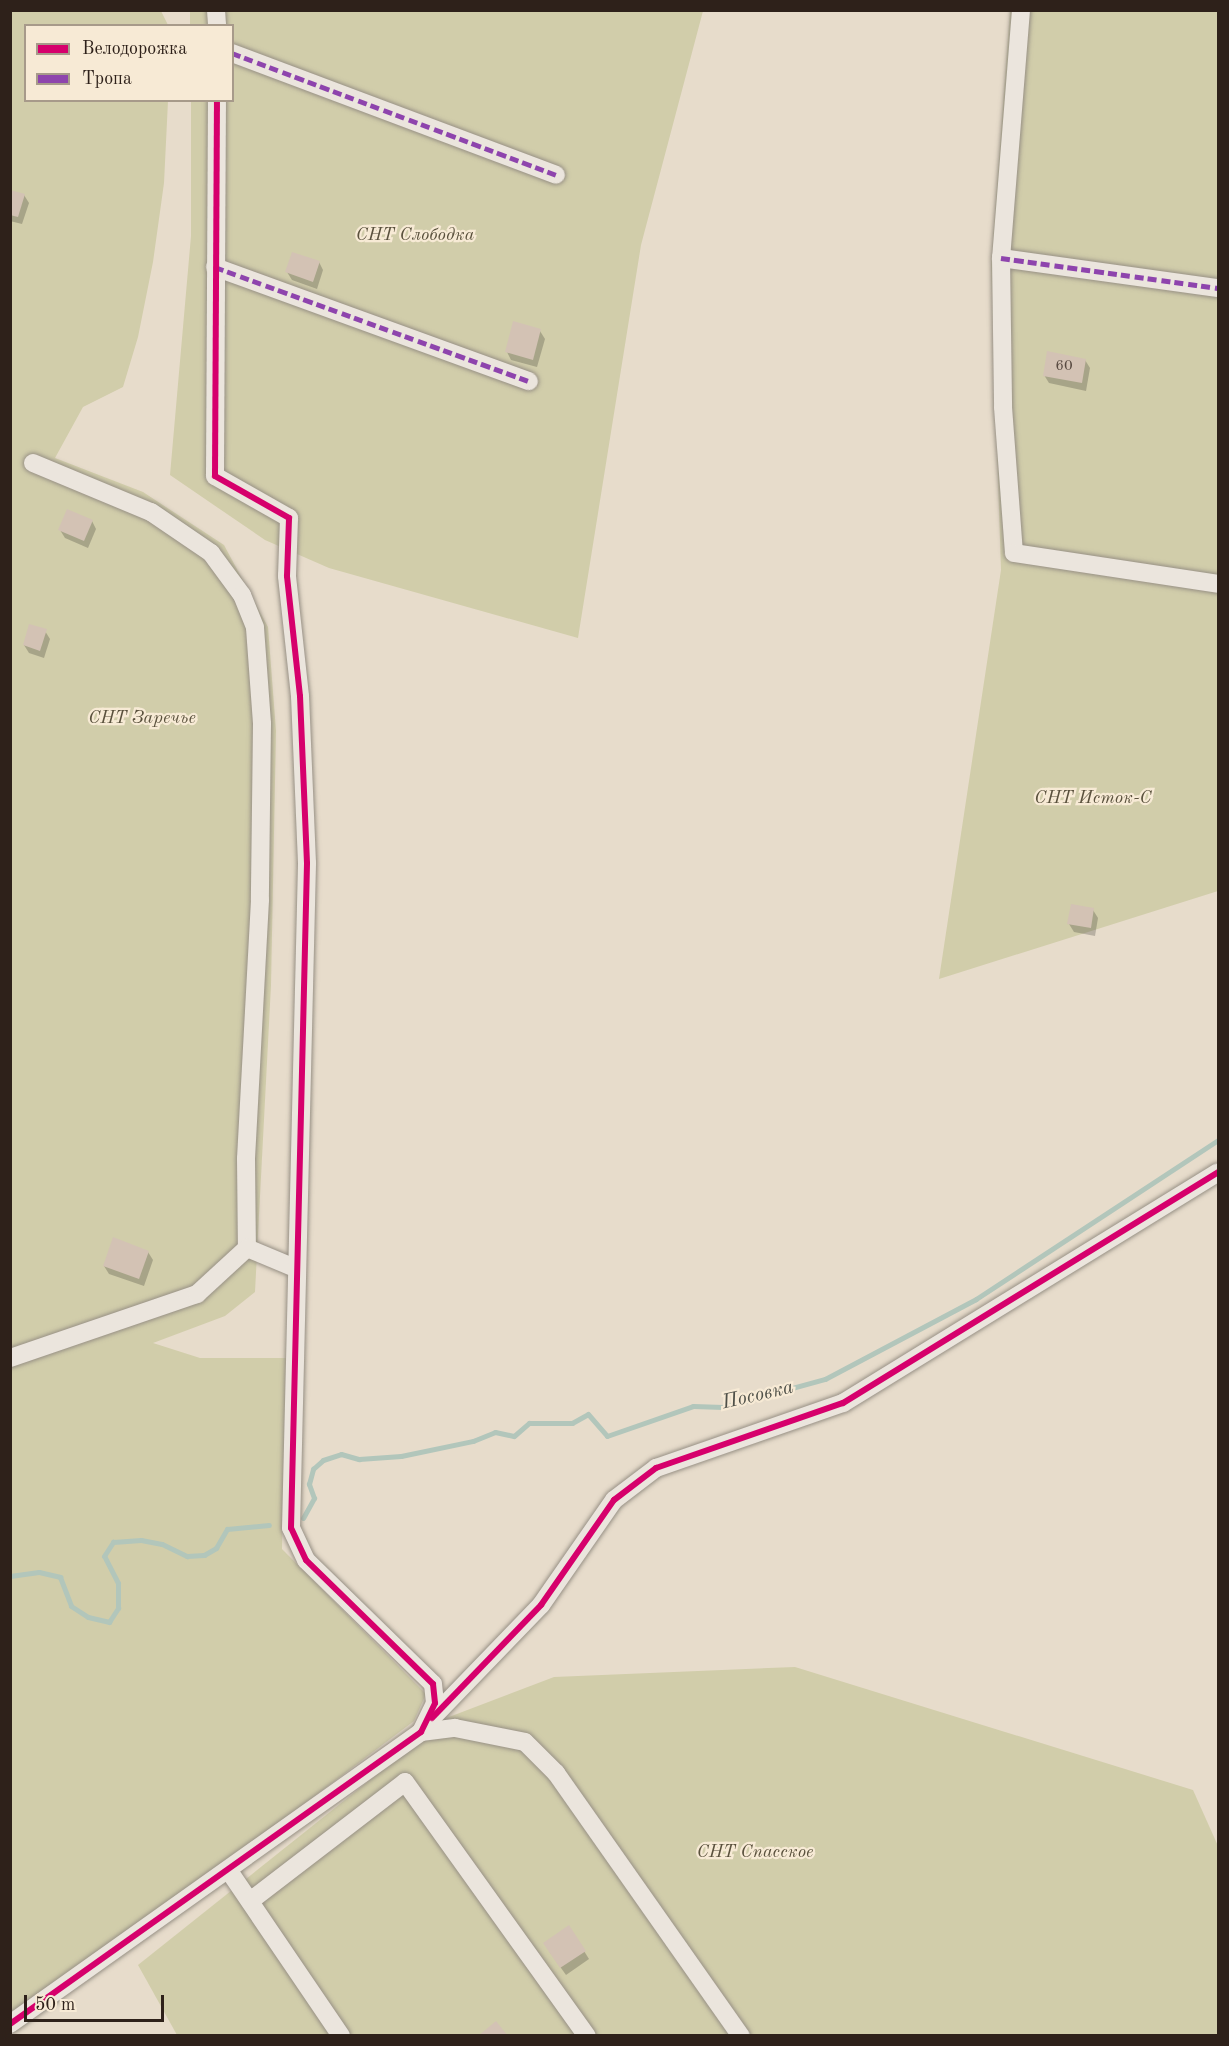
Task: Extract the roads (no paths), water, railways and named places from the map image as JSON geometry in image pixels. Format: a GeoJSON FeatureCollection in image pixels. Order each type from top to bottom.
{"type":"FeatureCollection","features":[{"type":"Feature","properties":{"kind":"street"},"geometry":{"type":"LineString","coordinates":[[1021,10],[1001,258],[1003,406],[1014,553],[1218,584]]}},
{"type":"Feature","properties":{"kind":"street"},"geometry":{"type":"LineString","coordinates":[[234,54],[556,175]]}},
{"type":"Feature","properties":{"kind":"street"},"geometry":{"type":"LineString","coordinates":[[217,102],[215,477],[289,518],[287,576],[300,696],[307,863],[295,1268],[291,1528],[306,1560],[433,1684],[435,1703],[426,1726]]}},
{"type":"Feature","properties":{"kind":"street"},"geometry":{"type":"LineString","coordinates":[[1001,258],[1218,288]]}},
{"type":"Feature","properties":{"kind":"street"},"geometry":{"type":"LineString","coordinates":[[215,267],[529,381]]}},
{"type":"Feature","properties":{"kind":"street"},"geometry":{"type":"LineString","coordinates":[[10,1358],[197,1294],[247,1248],[246,1159],[260,900],[262,724],[255,628],[242,595],[211,553],[151,512],[33,463]]}},
{"type":"Feature","properties":{"kind":"street"},"geometry":{"type":"LineString","coordinates":[[10,2024],[229,1871],[426,1726],[541,1605],[614,1500],[656,1467],[843,1403],[1218,1172]]}},
{"type":"Feature","properties":{"kind":"street"},"geometry":{"type":"LineString","coordinates":[[247,1248],[295,1268]]}},
{"type":"Feature","properties":{"kind":"street"},"geometry":{"type":"LineString","coordinates":[[426,1726],[454,1728],[525,1742],[555,1773],[741,2036]]}},
{"type":"Feature","properties":{"kind":"street"},"geometry":{"type":"LineString","coordinates":[[250,1901],[405,1782],[586,2036]]}},
{"type":"Feature","properties":{"kind":"street"},"geometry":{"type":"LineString","coordinates":[[229,1871],[341,2036]]}},
{"type":"Feature","properties":{"kind":"waterway","name":"Посовка"},"geometry":{"type":"LineString","coordinates":[[303,1518],[314,1498],[309,1484],[313,1469],[323,1460],[341,1454],[359,1459],[401,1456],[473,1441],[495,1432],[514,1436],[529,1423],[572,1423],[588,1414],[607,1436],[693,1406],[723,1407],[825,1379],[976,1299],[1218,1140]]}},
{"type":"Feature","properties":{"kind":"waterway","name":"Посовка"},"geometry":{"type":"LineString","coordinates":[[10,1576],[39,1572],[60,1577],[71,1606],[88,1617],[109,1622],[118,1608],[118,1583],[104,1556],[113,1542],[141,1540],[162,1544],[187,1556],[204,1555],[216,1548],[227,1529],[269,1525]]}},
{"type":"Feature","properties":{"kind":"park label","name":"СНТ Слободка"},"geometry":{"type":"Point","coordinates":[415,235]}},
{"type":"Feature","properties":{"kind":"park label","name":"СНТ Заречье"},"geometry":{"type":"Point","coordinates":[142,718]}},
{"type":"Feature","properties":{"kind":"park label","name":"СНТ Исток-С"},"geometry":{"type":"Point","coordinates":[1093,798]}},
{"type":"Feature","properties":{"kind":"park label","name":"СНТ Спасское"},"geometry":{"type":"Point","coordinates":[755,1852]}}]}
